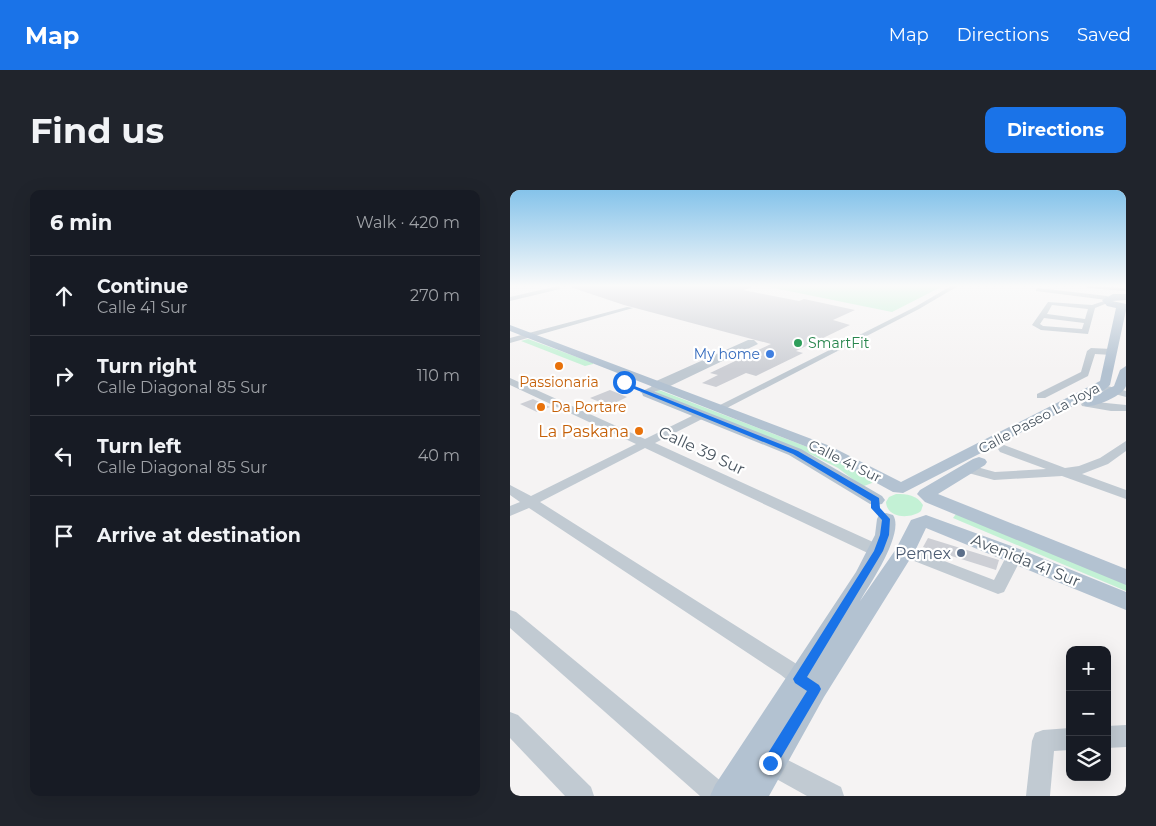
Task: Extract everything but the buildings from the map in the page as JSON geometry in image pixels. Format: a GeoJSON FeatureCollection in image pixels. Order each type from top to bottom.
{"type":"FeatureCollection","features":[{"type":"Feature","properties":{"kind":"main road","name":"Calle Paseo La Joya"},"geometry":{"type":"LineString","coordinates":[[1116,388],[1112,352],[1120,314]]}},
{"type":"Feature","properties":{"kind":"main road","name":"Calle 41 Sur"},"geometry":{"type":"LineString","coordinates":[[510,328],[603,363],[655,388],[702,415],[796,452],[881,509]]}},
{"type":"Feature","properties":{"kind":"main road","name":"Calle 41 Sur"},"geometry":{"type":"LineString","coordinates":[[511,340],[624,382],[655,388],[719,408],[825,449],[901,488]]}},
{"type":"Feature","properties":{"kind":"main road"},"geometry":{"type":"LineString","coordinates":[[586,369],[603,363]]}},
{"type":"Feature","properties":{"kind":"main road","name":"Calle Paseo La Joya"},"geometry":{"type":"LineString","coordinates":[[929,496],[966,468],[1124,383],[1126,370]]}},
{"type":"Feature","properties":{"kind":"main road","name":"Calle Paseo La Joya"},"geometry":{"type":"LineString","coordinates":[[901,488],[1116,388]]}},
{"type":"Feature","properties":{"kind":"main road"},"geometry":{"type":"LineString","coordinates":[[726,796],[807,684],[905,551],[922,523],[936,512],[936,505],[929,496],[918,490],[901,488],[882,492],[881,509],[885,535],[807,684],[770,763],[752,796]]}},
{"type":"Feature","properties":{"kind":"main road","name":"Avenida 41 Sur"},"geometry":{"type":"LineString","coordinates":[[929,496],[1126,576]]}},
{"type":"Feature","properties":{"kind":"main road"},"geometry":{"type":"LineString","coordinates":[[881,509],[896,523],[922,523]]}},
{"type":"Feature","properties":{"kind":"main road","name":"Avenida 41 Sur"},"geometry":{"type":"LineString","coordinates":[[922,523],[1015,555],[1126,601]]}},
{"type":"Feature","properties":{"kind":"street"},"geometry":{"type":"LineString","coordinates":[[511,340],[601,314]]}},
{"type":"Feature","properties":{"kind":"street"},"geometry":{"type":"LineString","coordinates":[[719,408],[905,314]]}},
{"type":"Feature","properties":{"kind":"street"},"geometry":{"type":"LineString","coordinates":[[1041,314],[1036,325],[1038,327],[1069,332],[1085,332],[1090,314]]}},
{"type":"Feature","properties":{"kind":"street"},"geometry":{"type":"LineString","coordinates":[[1043,314],[1087,321]]}},
{"type":"Feature","properties":{"kind":"street"},"geometry":{"type":"LineString","coordinates":[[1041,396],[1085,374],[1091,351],[1112,352]]}},
{"type":"Feature","properties":{"kind":"street"},"geometry":{"type":"LineString","coordinates":[[655,388],[712,361]]}},
{"type":"Feature","properties":{"kind":"street","name":"Calle 39 Sur"},"geometry":{"type":"LineString","coordinates":[[510,381],[648,443],[878,551]]}},
{"type":"Feature","properties":{"kind":"street"},"geometry":{"type":"LineString","coordinates":[[1086,404],[1126,408]]}},
{"type":"Feature","properties":{"kind":"street"},"geometry":{"type":"LineString","coordinates":[[510,512],[702,415]]}},
{"type":"Feature","properties":{"kind":"street"},"geometry":{"type":"LineString","coordinates":[[966,468],[994,476],[1081,470],[1104,461],[1126,445]]}},
{"type":"Feature","properties":{"kind":"street"},"geometry":{"type":"LineString","coordinates":[[1007,447],[1081,470]]}},
{"type":"Feature","properties":{"kind":"street"},"geometry":{"type":"LineString","coordinates":[[1007,447],[1126,495]]}},
{"type":"Feature","properties":{"kind":"street"},"geometry":{"type":"LineString","coordinates":[[510,489],[788,669],[807,684]]}},
{"type":"Feature","properties":{"kind":"street"},"geometry":{"type":"LineString","coordinates":[[905,551],[998,588],[1015,555]]}},
{"type":"Feature","properties":{"kind":"street"},"geometry":{"type":"LineString","coordinates":[[510,617],[719,796]]}},
{"type":"Feature","properties":{"kind":"street"},"geometry":{"type":"LineString","coordinates":[[510,722],[582,796]]}},
{"type":"Feature","properties":{"kind":"street"},"geometry":{"type":"LineString","coordinates":[[1111,737],[1126,736]]}},
{"type":"Feature","properties":{"kind":"street"},"geometry":{"type":"LineString","coordinates":[[1038,796],[1043,741],[1066,739]]}},
{"type":"Feature","properties":{"kind":"street"},"geometry":{"type":"LineString","coordinates":[[770,763],[832,796]]}},
{"type":"Feature","properties":{"kind":"green space"},"geometry":{"type":"Polygon","coordinates":[[[528,339],[593,364],[585,366],[521,341],[528,339]]]}},
{"type":"Feature","properties":{"kind":"green space"},"geometry":{"type":"Polygon","coordinates":[[[659,390],[823,453],[870,479],[872,483],[864,486],[859,484],[838,468],[808,453],[653,393],[659,390]]]}},
{"type":"Feature","properties":{"kind":"green space"},"geometry":{"type":"Polygon","coordinates":[[[896,494],[908,495],[918,499],[923,505],[921,511],[917,514],[906,516],[890,512],[886,502],[889,497],[896,494]]]}},
{"type":"Feature","properties":{"kind":"green space"},"geometry":{"type":"Polygon","coordinates":[[[956,514],[1126,584],[1126,591],[953,518],[956,514]]]}},
{"type":"Feature","properties":{"kind":"place","name":"SmartFit"},"geometry":{"type":"Point","coordinates":[798,343]}},
{"type":"Feature","properties":{"kind":"place","name":"My home"},"geometry":{"type":"Point","coordinates":[770,354]}},
{"type":"Feature","properties":{"kind":"place","name":"Passionaria"},"geometry":{"type":"Point","coordinates":[559,366]}},
{"type":"Feature","properties":{"kind":"place","name":"Da Portare"},"geometry":{"type":"Point","coordinates":[541,407]}},
{"type":"Feature","properties":{"kind":"place","name":"La Paskana"},"geometry":{"type":"Point","coordinates":[639,431]}},
{"type":"Feature","properties":{"kind":"place","name":"Pemex"},"geometry":{"type":"Point","coordinates":[961,553]}},
{"type":"Feature","properties":{"kind":"route"},"geometry":{"type":"LineString","coordinates":[[624,382],[644,392],[796,452],[876,500],[876,508],[886,519],[885,535],[865,575],[799,679],[815,689],[770,763]]}}]}
